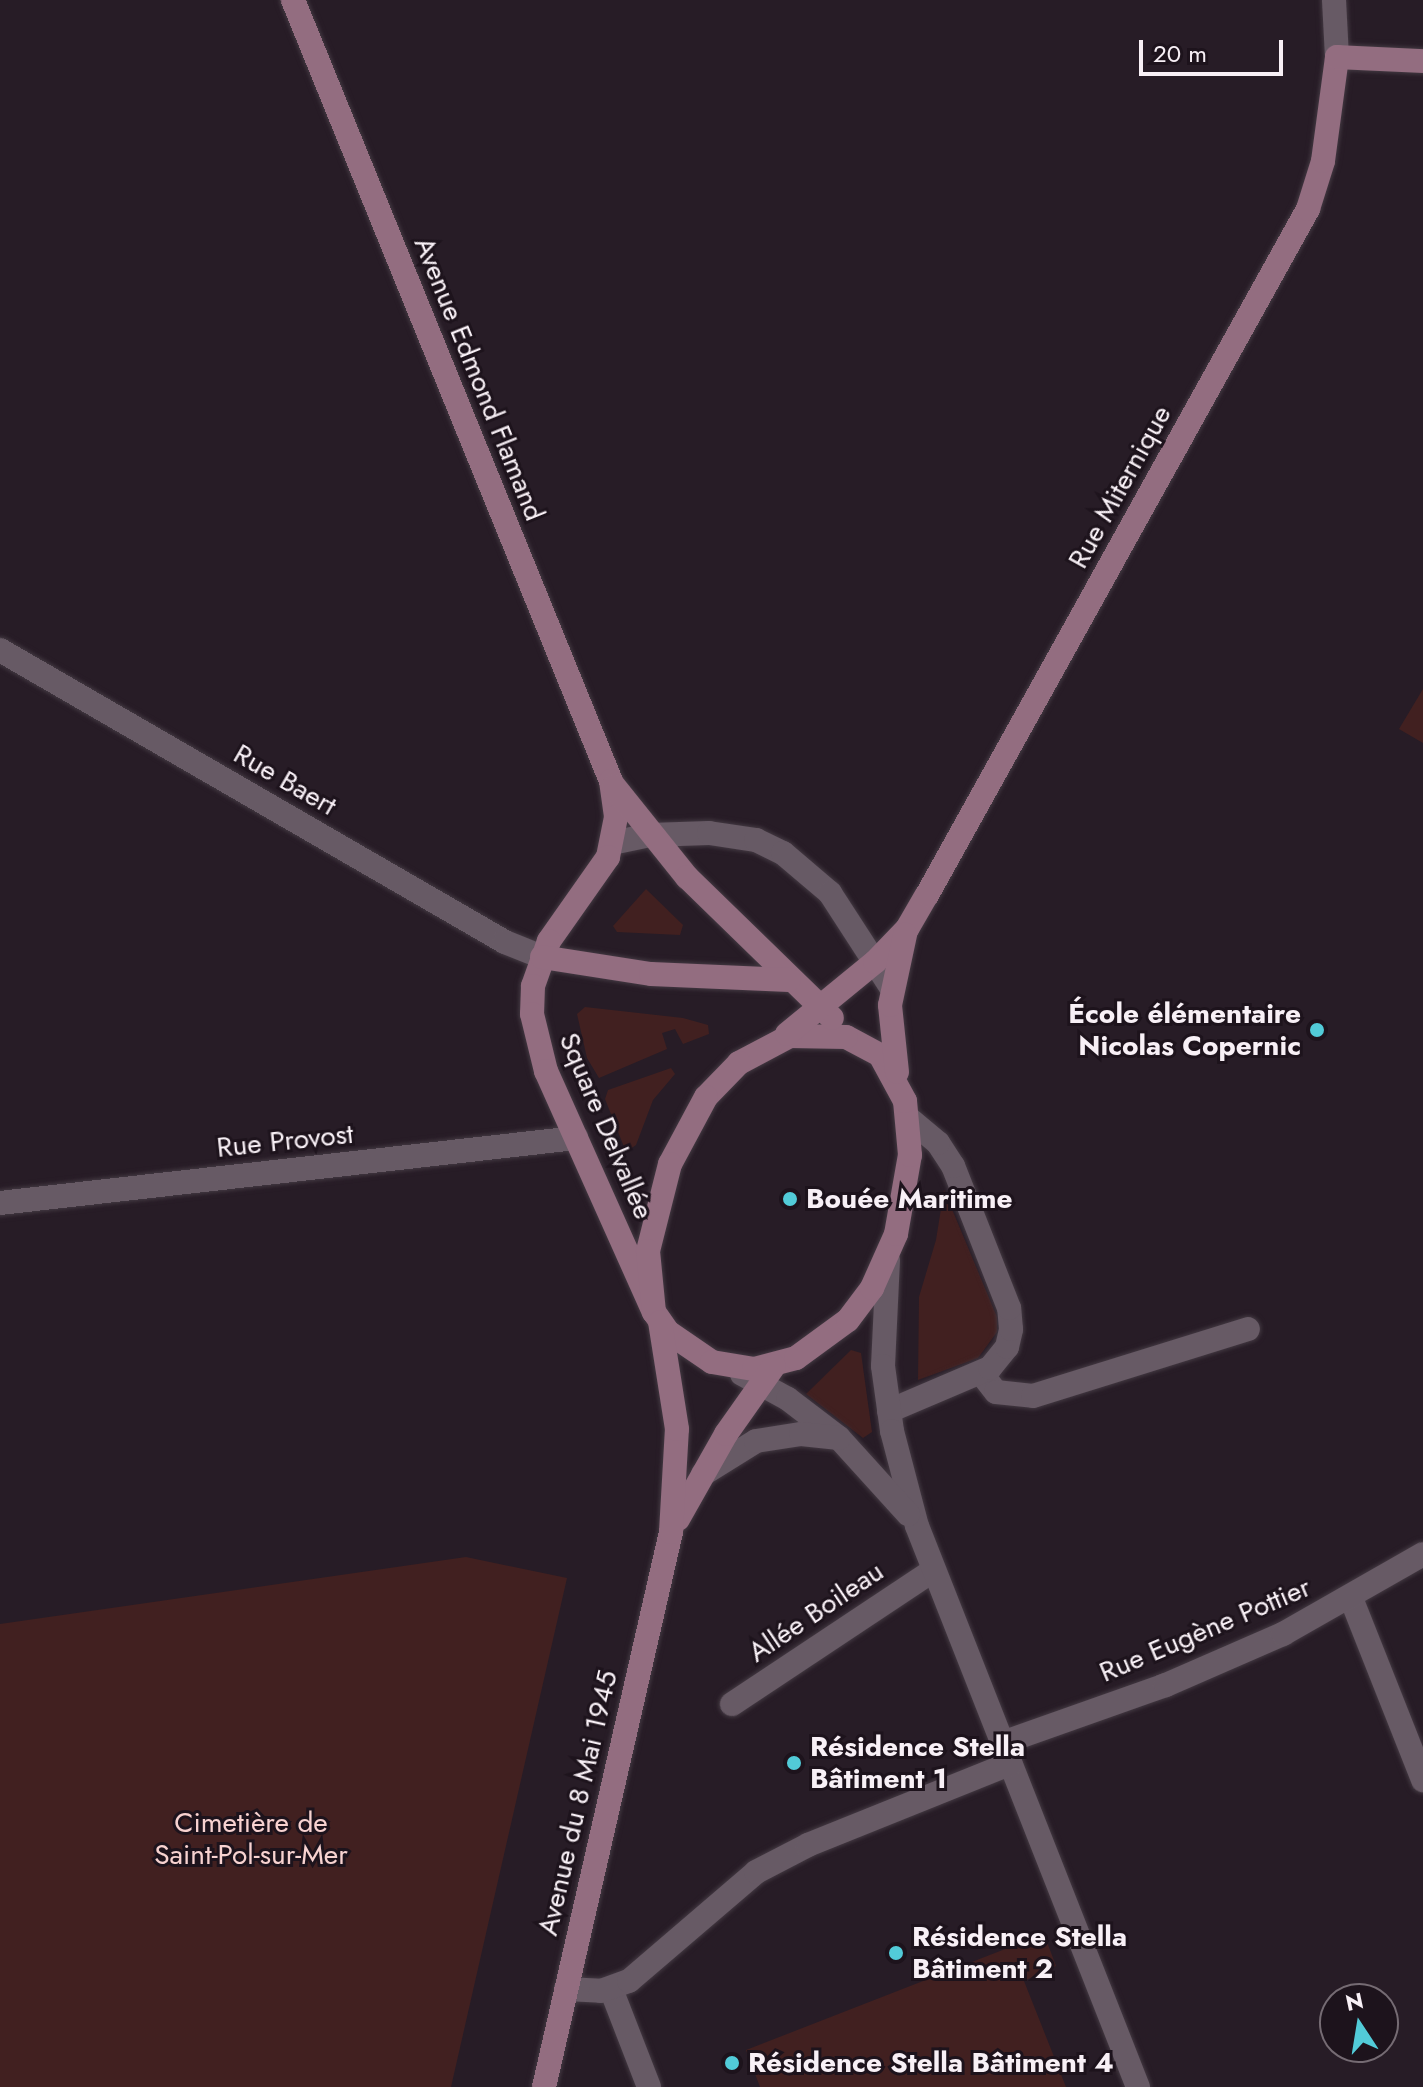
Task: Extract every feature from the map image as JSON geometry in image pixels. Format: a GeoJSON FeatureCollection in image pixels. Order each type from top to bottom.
{"type":"FeatureCollection","features":[{"type":"Feature","properties":{"kind":"street","name":"Avenue Edmond Flamand"},"geometry":{"type":"LineString","coordinates":[[293,0],[611,781]]}},
{"type":"Feature","properties":{"kind":"street"},"geometry":{"type":"LineString","coordinates":[[1334,0],[1337,57],[1423,61]]}},
{"type":"Feature","properties":{"kind":"street","name":"Rue Miternique"},"geometry":{"type":"LineString","coordinates":[[907,929],[1308,209],[1326,149],[1337,57]]}},
{"type":"Feature","properties":{"kind":"street","name":"Rue Baert"},"geometry":{"type":"LineString","coordinates":[[0,650],[492,935],[542,957]]}},
{"type":"Feature","properties":{"kind":"street"},"geometry":{"type":"LineString","coordinates":[[611,781],[650,835],[789,980],[859,1041],[880,1055],[899,1084]]}},
{"type":"Feature","properties":{"kind":"street","name":"Square Delvallée"},"geometry":{"type":"LineString","coordinates":[[611,781],[612,843],[604,867],[556,929],[542,957],[533,986],[533,1029],[576,1138],[657,1317],[688,1349],[725,1366],[768,1375],[883,1481],[917,1526]]}},
{"type":"Feature","properties":{"kind":"street"},"geometry":{"type":"LineString","coordinates":[[612,843],[650,835],[742,837],[783,853],[830,893],[892,989]]}},
{"type":"Feature","properties":{"kind":"street"},"geometry":{"type":"LineString","coordinates":[[907,929],[892,989],[890,1023],[899,1084],[908,1118],[908,1175],[889,1253],[881,1323],[889,1411],[917,1526],[1138,2087]]}},
{"type":"Feature","properties":{"kind":"street","name":"Square Delvallée"},"geometry":{"type":"LineString","coordinates":[[671,1532],[677,1429],[657,1317],[647,1286],[648,1251],[670,1164],[716,1085],[749,1055],[775,1042],[821,1009],[907,929]]}},
{"type":"Feature","properties":{"kind":"street"},"geometry":{"type":"LineString","coordinates":[[542,957],[651,974],[789,980]]}},
{"type":"Feature","properties":{"kind":"street","name":"Square Delvallée"},"geometry":{"type":"LineString","coordinates":[[775,1042],[817,1033],[859,1041]]}},
{"type":"Feature","properties":{"kind":"street"},"geometry":{"type":"LineString","coordinates":[[889,1411],[981,1373],[1007,1347],[1009,1308],[953,1166],[938,1143],[908,1118]]}},
{"type":"Feature","properties":{"kind":"street","name":"Rue Provost"},"geometry":{"type":"LineString","coordinates":[[0,1203],[576,1138]]}},
{"type":"Feature","properties":{"kind":"street"},"geometry":{"type":"LineString","coordinates":[[671,1532],[701,1475],[768,1375],[809,1351],[848,1320],[889,1253]]}},
{"type":"Feature","properties":{"kind":"street"},"geometry":{"type":"LineString","coordinates":[[981,1373],[996,1392],[1033,1396],[1248,1329]]}},
{"type":"Feature","properties":{"kind":"street"},"geometry":{"type":"LineString","coordinates":[[701,1475],[730,1453],[764,1439],[801,1434],[839,1438]]}},
{"type":"Feature","properties":{"kind":"street","name":"Avenue du 8 Mai 1945"},"geometry":{"type":"LineString","coordinates":[[544,2087],[671,1532]]}},
{"type":"Feature","properties":{"kind":"street","name":"Rue Eugène Pottier"},"geometry":{"type":"LineString","coordinates":[[611,1989],[638,1975],[756,1872],[1006,1753],[1203,1669],[1351,1598],[1423,1554]]}},
{"type":"Feature","properties":{"kind":"street","name":"Allée Boileau"},"geometry":{"type":"LineString","coordinates":[[732,1704],[934,1570]]}},
{"type":"Feature","properties":{"kind":"street"},"geometry":{"type":"LineString","coordinates":[[1351,1598],[1423,1780]]}},
{"type":"Feature","properties":{"kind":"street"},"geometry":{"type":"LineString","coordinates":[[566,1989],[611,1989],[649,2087]]}},
{"type":"Feature","properties":{"kind":"green space"},"geometry":{"type":"Polygon","coordinates":[[[1423,689],[1423,743],[1399,729],[1423,689]]]}},
{"type":"Feature","properties":{"kind":"green space"},"geometry":{"type":"Polygon","coordinates":[[[646,889],[683,925],[680,935],[617,932],[613,926],[646,889]]]}},
{"type":"Feature","properties":{"kind":"green space"},"geometry":{"type":"Polygon","coordinates":[[[585,1007],[683,1018],[708,1025],[709,1034],[683,1044],[675,1029],[662,1033],[667,1049],[599,1078],[587,1058],[577,1014],[585,1007]]]}},
{"type":"Feature","properties":{"kind":"green space"},"geometry":{"type":"Polygon","coordinates":[[[671,1068],[675,1074],[653,1100],[636,1145],[626,1152],[605,1099],[608,1090],[671,1068]]]}},
{"type":"Feature","properties":{"kind":"green space"},"geometry":{"type":"Polygon","coordinates":[[[944,1190],[997,1317],[997,1332],[978,1358],[918,1380],[919,1297],[936,1240],[944,1190]]]}},
{"type":"Feature","properties":{"kind":"green space"},"geometry":{"type":"Polygon","coordinates":[[[851,1350],[861,1353],[872,1432],[863,1438],[806,1394],[851,1350]]]}},
{"type":"Feature","properties":{"kind":"green space","name":"Cimetière de Saint-Pol-sur-Mer"},"geometry":{"type":"Polygon","coordinates":[[[466,1557],[567,1578],[451,2087],[0,2087],[0,1624],[466,1557]]]}},
{"type":"Feature","properties":{"kind":"green space"},"geometry":{"type":"Polygon","coordinates":[[[1044,1934],[1056,1966],[1024,1981],[1066,2087],[760,2087],[746,2050],[1044,1934]]]}},
{"type":"Feature","properties":{"kind":"place","name":"École élémentaire Nicolas Copernic"},"geometry":{"type":"Point","coordinates":[1317,1030]}},
{"type":"Feature","properties":{"kind":"place","name":"Bouée Maritime"},"geometry":{"type":"Point","coordinates":[790,1199]}},
{"type":"Feature","properties":{"kind":"place","name":"Résidence Stella Bâtiment 1"},"geometry":{"type":"Point","coordinates":[794,1763]}},
{"type":"Feature","properties":{"kind":"place","name":"Résidence Stella Bâtiment 2"},"geometry":{"type":"Point","coordinates":[896,1953]}},
{"type":"Feature","properties":{"kind":"place","name":"Résidence Stella Bâtiment 4"},"geometry":{"type":"Point","coordinates":[732,2063]}}]}
